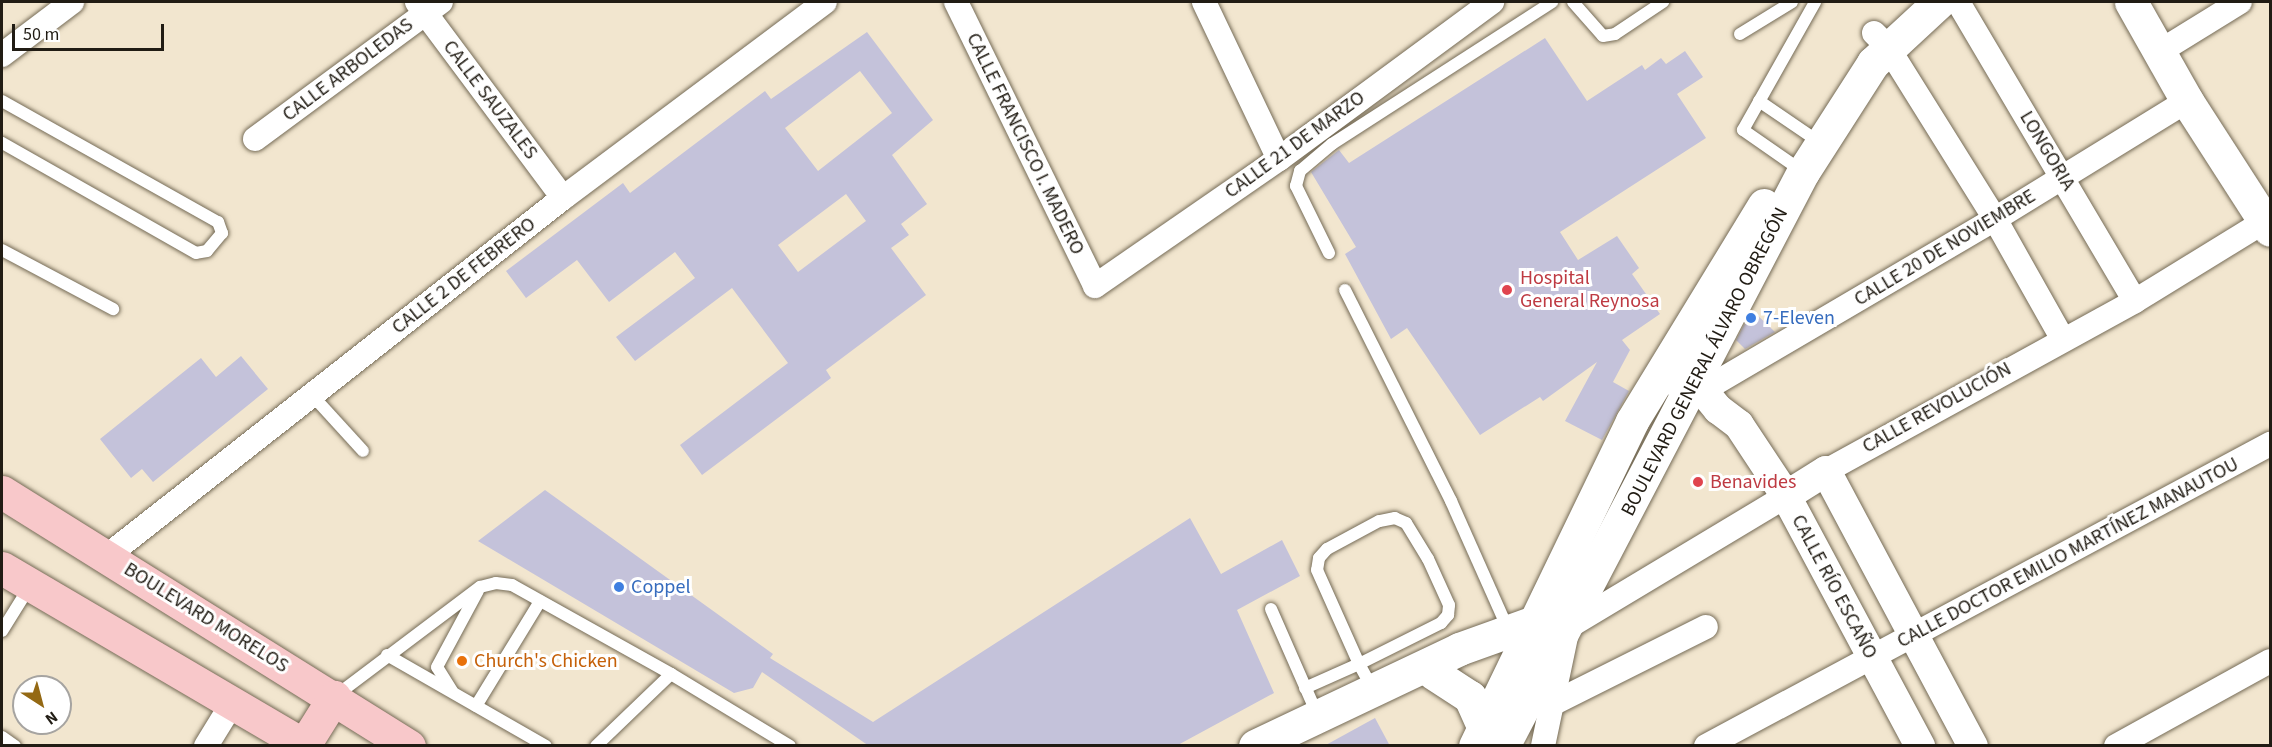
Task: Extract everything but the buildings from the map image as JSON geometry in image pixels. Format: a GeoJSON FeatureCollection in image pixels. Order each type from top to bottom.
{"type":"FeatureCollection","features":[{"type":"Feature","properties":{"kind":"main road","name":"BOULEVARD GENERAL ÁLVARO OBREGÓN"},"geometry":{"type":"LineString","coordinates":[[1487,740],[1522,631],[1657,379],[1814,138],[1908,2]]}},
{"type":"Feature","properties":{"kind":"main road","name":"BOULEVARD GENERAL ÁLVARO OBREGÓN"},"geometry":{"type":"LineString","coordinates":[[1880,40],[1939,2]]}},
{"type":"Feature","properties":{"kind":"main road"},"geometry":{"type":"LineString","coordinates":[[2131,2],[2187,100],[2268,224]]}},
{"type":"Feature","properties":{"kind":"main road","name":"BOULEVARD GENERAL ÁLVARO OBREGÓN"},"geometry":{"type":"LineString","coordinates":[[1487,740],[1584,612],[1699,386],[1797,167]]}},
{"type":"Feature","properties":{"kind":"main road","name":"BOULEVARD MORELOS"},"geometry":{"type":"LineString","coordinates":[[2,492],[334,697],[409,746]]}},
{"type":"Feature","properties":{"kind":"main road"},"geometry":{"type":"LineString","coordinates":[[2,568],[304,745],[334,697]]}},
{"type":"Feature","properties":{"kind":"main road"},"geometry":{"type":"LineString","coordinates":[[1255,746],[1312,720],[1371,685],[1522,631],[1584,612]]}},
{"type":"Feature","properties":{"kind":"main road"},"geometry":{"type":"LineString","coordinates":[[1371,685],[1433,673],[1522,631]]}},
{"type":"Feature","properties":{"kind":"main road"},"geometry":{"type":"LineString","coordinates":[[1433,673],[1470,698],[1487,740]]}},
{"type":"Feature","properties":{"kind":"street"},"geometry":{"type":"LineString","coordinates":[[2,55],[72,2]]}},
{"type":"Feature","properties":{"kind":"street","name":"CALLE 2 DE FEBRERO"},"geometry":{"type":"LineString","coordinates":[[107,556],[563,198],[825,2]]}},
{"type":"Feature","properties":{"kind":"street","name":"CALLE FRANCISCO I. MADERO"},"geometry":{"type":"LineString","coordinates":[[956,2],[1095,286]]}},
{"type":"Feature","properties":{"kind":"street"},"geometry":{"type":"LineString","coordinates":[[1204,2],[1279,159]]}},
{"type":"Feature","properties":{"kind":"street","name":"CALLE 21 DE MARZO"},"geometry":{"type":"LineString","coordinates":[[1095,286],[1279,159],[1492,2]]}},
{"type":"Feature","properties":{"kind":"street","name":"LONGORIA"},"geometry":{"type":"LineString","coordinates":[[1958,2],[2135,301]]}},
{"type":"Feature","properties":{"kind":"street"},"geometry":{"type":"LineString","coordinates":[[2159,52],[2240,2]]}},
{"type":"Feature","properties":{"kind":"street","name":"CALLE SAUZALES"},"geometry":{"type":"LineString","coordinates":[[428,5],[563,198]]}},
{"type":"Feature","properties":{"kind":"street","name":"CALLE ARBOLEDAS"},"geometry":{"type":"LineString","coordinates":[[255,139],[428,5]]}},
{"type":"Feature","properties":{"kind":"street"},"geometry":{"type":"LineString","coordinates":[[1880,40],[1995,219],[2062,338]]}},
{"type":"Feature","properties":{"kind":"street","name":"CALLE 20 DE NOVIEMBRE"},"geometry":{"type":"LineString","coordinates":[[1699,386],[1995,219],[2187,100]]}},
{"type":"Feature","properties":{"kind":"street","name":"CALLE REVOLUCIÓN"},"geometry":{"type":"LineString","coordinates":[[1584,612],[1826,471],[2062,338],[2135,301],[2268,224]]}},
{"type":"Feature","properties":{"kind":"street"},"geometry":{"type":"LineString","coordinates":[[1657,379],[1699,386]]}},
{"type":"Feature","properties":{"kind":"street","name":"CALLE RÍO ESCAÑO"},"geometry":{"type":"LineString","coordinates":[[1699,386],[1739,425],[1786,496],[1870,658],[1920,746]]}},
{"type":"Feature","properties":{"kind":"street","name":"CALLE DOCTOR EMILIO MARTÍNEZ MANAUTOU"},"geometry":{"type":"LineString","coordinates":[[1706,746],[2271,444]]}},
{"type":"Feature","properties":{"kind":"street"},"geometry":{"type":"LineString","coordinates":[[1826,471],[1912,636],[1973,746]]}},
{"type":"Feature","properties":{"kind":"street"},"geometry":{"type":"LineString","coordinates":[[1543,746],[1551,704],[1584,612]]}},
{"type":"Feature","properties":{"kind":"street"},"geometry":{"type":"LineString","coordinates":[[1551,704],[1706,627]]}},
{"type":"Feature","properties":{"kind":"street"},"geometry":{"type":"LineString","coordinates":[[2116,746],[2271,661]]}},
{"type":"Feature","properties":{"kind":"street"},"geometry":{"type":"LineString","coordinates":[[206,746],[233,702]]}},
{"type":"Feature","properties":{"kind":"lane"},"geometry":{"type":"LineString","coordinates":[[1329,253],[1296,186],[1300,171],[1332,144],[1552,2]]}},
{"type":"Feature","properties":{"kind":"lane"},"geometry":{"type":"LineString","coordinates":[[1573,2],[1603,36],[1615,34],[1663,2]]}},
{"type":"Feature","properties":{"kind":"lane"},"geometry":{"type":"LineString","coordinates":[[1740,34],[1792,2]]}},
{"type":"Feature","properties":{"kind":"lane"},"geometry":{"type":"LineString","coordinates":[[1797,167],[1743,130],[1815,2]]}},
{"type":"Feature","properties":{"kind":"lane"},"geometry":{"type":"LineString","coordinates":[[2,100],[218,222],[222,233],[207,251],[196,253],[2,143]]}},
{"type":"Feature","properties":{"kind":"lane"},"geometry":{"type":"LineString","coordinates":[[1760,101],[1814,138]]}},
{"type":"Feature","properties":{"kind":"lane"},"geometry":{"type":"LineString","coordinates":[[2,250],[113,309]]}},
{"type":"Feature","properties":{"kind":"lane"},"geometry":{"type":"LineString","coordinates":[[1345,290],[1451,501],[1522,631]]}},
{"type":"Feature","properties":{"kind":"lane"},"geometry":{"type":"LineString","coordinates":[[311,394],[363,451]]}},
{"type":"Feature","properties":{"kind":"lane"},"geometry":{"type":"LineString","coordinates":[[1271,609],[1312,720],[1371,685],[1448,615],[1449,605],[1428,559],[1406,523],[1395,518],[1379,521],[1327,549],[1319,558],[1317,570],[1371,685]]}},
{"type":"Feature","properties":{"kind":"lane"},"geometry":{"type":"LineString","coordinates":[[334,697],[480,587],[496,583],[512,585],[670,674],[790,746]]}},
{"type":"Feature","properties":{"kind":"lane"},"geometry":{"type":"LineString","coordinates":[[2,631],[30,585]]}},
{"type":"Feature","properties":{"kind":"lane"},"geometry":{"type":"LineString","coordinates":[[453,692],[437,667],[480,587]]}},
{"type":"Feature","properties":{"kind":"lane"},"geometry":{"type":"LineString","coordinates":[[476,706],[540,601]]}},
{"type":"Feature","properties":{"kind":"lane"},"geometry":{"type":"LineString","coordinates":[[387,655],[546,746]]}},
{"type":"Feature","properties":{"kind":"lane"},"geometry":{"type":"LineString","coordinates":[[596,746],[670,674]]}},
{"type":"Feature","properties":{"kind":"lane"},"geometry":{"type":"LineString","coordinates":[[2,737],[15,746]]}},
{"type":"Feature","properties":{"kind":"place","name":"Hospital General Reynosa"},"geometry":{"type":"Point","coordinates":[1507,290]}},
{"type":"Feature","properties":{"kind":"place","name":"7-Eleven"},"geometry":{"type":"Point","coordinates":[1751,318]}},
{"type":"Feature","properties":{"kind":"place","name":"Benavides"},"geometry":{"type":"Point","coordinates":[1698,482]}},
{"type":"Feature","properties":{"kind":"place","name":"Coppel"},"geometry":{"type":"Point","coordinates":[619,587]}},
{"type":"Feature","properties":{"kind":"place","name":"Church's Chicken"},"geometry":{"type":"Point","coordinates":[462,661]}}]}
